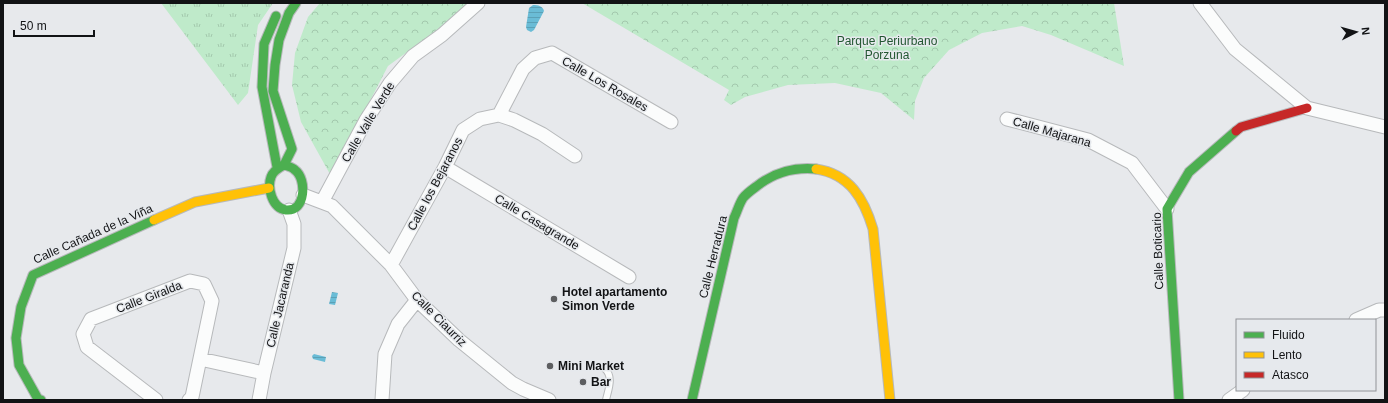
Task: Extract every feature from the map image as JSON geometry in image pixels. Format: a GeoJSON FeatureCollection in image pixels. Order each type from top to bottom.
{"type":"FeatureCollection","features":[{"type":"Feature","properties":{"kind":"street"},"geometry":{"type":"LineString","coordinates":[[280,166],[293,167],[299,175],[302,186],[303,195],[301,201],[289,210],[283,210],[278,206],[271,197],[269,188],[270,179],[273,173],[292,149],[273,91],[279,40],[296,3]]}},
{"type":"Feature","properties":{"kind":"street","name":"Calle Valle Verde"},"geometry":{"type":"LineString","coordinates":[[322,202],[366,120],[390,83],[413,56],[442,35],[478,3]]}},
{"type":"Feature","properties":{"kind":"street"},"geometry":{"type":"LineString","coordinates":[[1200,3],[1235,49],[1307,108],[1385,127]]}},
{"type":"Feature","properties":{"kind":"street"},"geometry":{"type":"LineString","coordinates":[[280,8],[264,44],[262,86],[280,166]]}},
{"type":"Feature","properties":{"kind":"street","name":"Calle Los Rosales"},"geometry":{"type":"LineString","coordinates":[[499,115],[523,69],[535,58],[552,53],[671,122]]}},
{"type":"Feature","properties":{"kind":"street","name":"Calle Boticario"},"geometry":{"type":"LineString","coordinates":[[1178,400],[1167,209],[1189,172],[1241,127],[1307,108]]}},
{"type":"Feature","properties":{"kind":"street"},"geometry":{"type":"LineString","coordinates":[[499,115],[514,120],[542,134],[575,156]]}},
{"type":"Feature","properties":{"kind":"street","name":"Calle los Bejaranos"},"geometry":{"type":"LineString","coordinates":[[391,265],[445,167],[463,130],[480,119],[499,115]]}},
{"type":"Feature","properties":{"kind":"street","name":"Calle Majarana"},"geometry":{"type":"LineString","coordinates":[[1007,119],[1088,140],[1132,163],[1167,209]]}},
{"type":"Feature","properties":{"kind":"street","name":"Calle Casagrande"},"geometry":{"type":"LineString","coordinates":[[445,167],[629,277]]}},
{"type":"Feature","properties":{"kind":"street","name":"Calle Herradura"},"geometry":{"type":"LineString","coordinates":[[692,400],[734,218],[745,196],[763,180],[778,172],[795,168],[815,168],[832,174],[855,190],[867,208],[873,229],[890,400]]}},
{"type":"Feature","properties":{"kind":"street","name":"Calle Cañada de la Viña"},"geometry":{"type":"LineString","coordinates":[[40,400],[38,399],[19,365],[16,338],[21,307],[34,275],[103,242],[195,202],[269,188]]}},
{"type":"Feature","properties":{"kind":"street","name":"Calle Ciaurriz"},"geometry":{"type":"LineString","coordinates":[[303,195],[332,206],[391,265],[417,300],[459,340],[506,379],[521,395],[549,400]]}},
{"type":"Feature","properties":{"kind":"street","name":"Calle Jacaranda"},"geometry":{"type":"LineString","coordinates":[[259,400],[294,248],[294,224],[289,210]]}},
{"type":"Feature","properties":{"kind":"street","name":"Calle Giralda"},"geometry":{"type":"LineString","coordinates":[[156,400],[87,347],[83,334],[91,320],[190,281],[204,284],[212,301],[192,397],[189,400]]}},
{"type":"Feature","properties":{"kind":"street"},"geometry":{"type":"LineString","coordinates":[[382,400],[385,354],[398,324],[417,300]]}},
{"type":"Feature","properties":{"kind":"street"},"geometry":{"type":"LineString","coordinates":[[1358,319],[1379,310],[1385,310]]}},
{"type":"Feature","properties":{"kind":"street"},"geometry":{"type":"LineString","coordinates":[[200,359],[264,373]]}},
{"type":"Feature","properties":{"kind":"street"},"geometry":{"type":"LineString","coordinates":[[1173,400],[1177,384]]}},
{"type":"Feature","properties":{"kind":"street"},"geometry":{"type":"LineString","coordinates":[[1177,384],[1188,400]]}},
{"type":"Feature","properties":{"kind":"street"},"geometry":{"type":"LineString","coordinates":[[1229,400],[1242,391]]}},
{"type":"Feature","properties":{"kind":"lane"},"geometry":{"type":"LineString","coordinates":[[605,369],[608,372],[610,379],[606,400]]}},
{"type":"Feature","properties":{"kind":"green space"},"geometry":{"type":"Polygon","coordinates":[[[161,3],[273,3],[258,25],[248,93],[238,105],[161,3]]]}},
{"type":"Feature","properties":{"kind":"green space"},"geometry":{"type":"Polygon","coordinates":[[[320,3],[474,3],[388,66],[331,176],[301,122],[292,85],[295,53],[308,17],[320,3]]]}},
{"type":"Feature","properties":{"kind":"green space","name":"Parque Periurbano Porzuna"},"geometry":{"type":"Polygon","coordinates":[[[582,3],[1114,3],[1124,66],[1051,35],[1022,26],[982,33],[949,50],[924,78],[915,101],[914,120],[881,93],[835,83],[788,85],[745,97],[731,105],[724,100],[729,90],[582,3]]]}},
{"type":"Feature","properties":{"kind":"water"},"geometry":{"type":"Polygon","coordinates":[[[533,5],[540,6],[544,11],[534,30],[531,32],[527,30],[526,27],[529,8],[533,5]]]}},
{"type":"Feature","properties":{"kind":"water"},"geometry":{"type":"Polygon","coordinates":[[[332,292],[338,293],[335,305],[329,304],[332,292]]]}},
{"type":"Feature","properties":{"kind":"water"},"geometry":{"type":"Polygon","coordinates":[[[314,354],[326,357],[325,362],[313,359],[312,356],[314,354]]]}},
{"type":"Feature","properties":{"kind":"traffic: fast"},"geometry":{"type":"LineString","coordinates":[[284,165],[292,149],[273,91],[279,40],[289,13],[296,3]]}},
{"type":"Feature","properties":{"kind":"traffic: fast"},"geometry":{"type":"LineString","coordinates":[[276,16],[264,44],[262,87],[277,167]]}},
{"type":"Feature","properties":{"kind":"traffic: fast"},"geometry":{"type":"LineString","coordinates":[[1179,400],[1167,209],[1189,172],[1236,131]]}},
{"type":"Feature","properties":{"kind":"traffic: fast"},"geometry":{"type":"LineString","coordinates":[[284,165],[294,169],[299,174],[303,187],[301,201],[298,206],[293,209],[286,210],[277,206],[270,192],[270,181],[273,173],[284,165]]}},
{"type":"Feature","properties":{"kind":"traffic: fast"},"geometry":{"type":"LineString","coordinates":[[692,400],[734,218],[743,198],[746,194],[764,181],[778,174],[792,170],[816,169]]}},
{"type":"Feature","properties":{"kind":"traffic: fast"},"geometry":{"type":"LineString","coordinates":[[41,400],[38,399],[19,365],[16,338],[21,307],[33,275],[154,220]]}},
{"type":"Feature","properties":{"kind":"traffic: slow"},"geometry":{"type":"LineString","coordinates":[[816,169],[838,176],[847,182],[860,198],[873,229],[890,400]]}},
{"type":"Feature","properties":{"kind":"traffic: slow"},"geometry":{"type":"LineString","coordinates":[[154,220],[195,202],[269,188]]}},
{"type":"Feature","properties":{"kind":"traffic: jam"},"geometry":{"type":"LineString","coordinates":[[1236,131],[1241,127],[1307,108]]}},
{"type":"Feature","properties":{"kind":"place","name":"Hotel apartamento Simon Verde"},"geometry":{"type":"Point","coordinates":[554,299]}},
{"type":"Feature","properties":{"kind":"place","name":"Mini Market"},"geometry":{"type":"Point","coordinates":[550,366]}},
{"type":"Feature","properties":{"kind":"place","name":"Bar"},"geometry":{"type":"Point","coordinates":[583,382]}}]}
